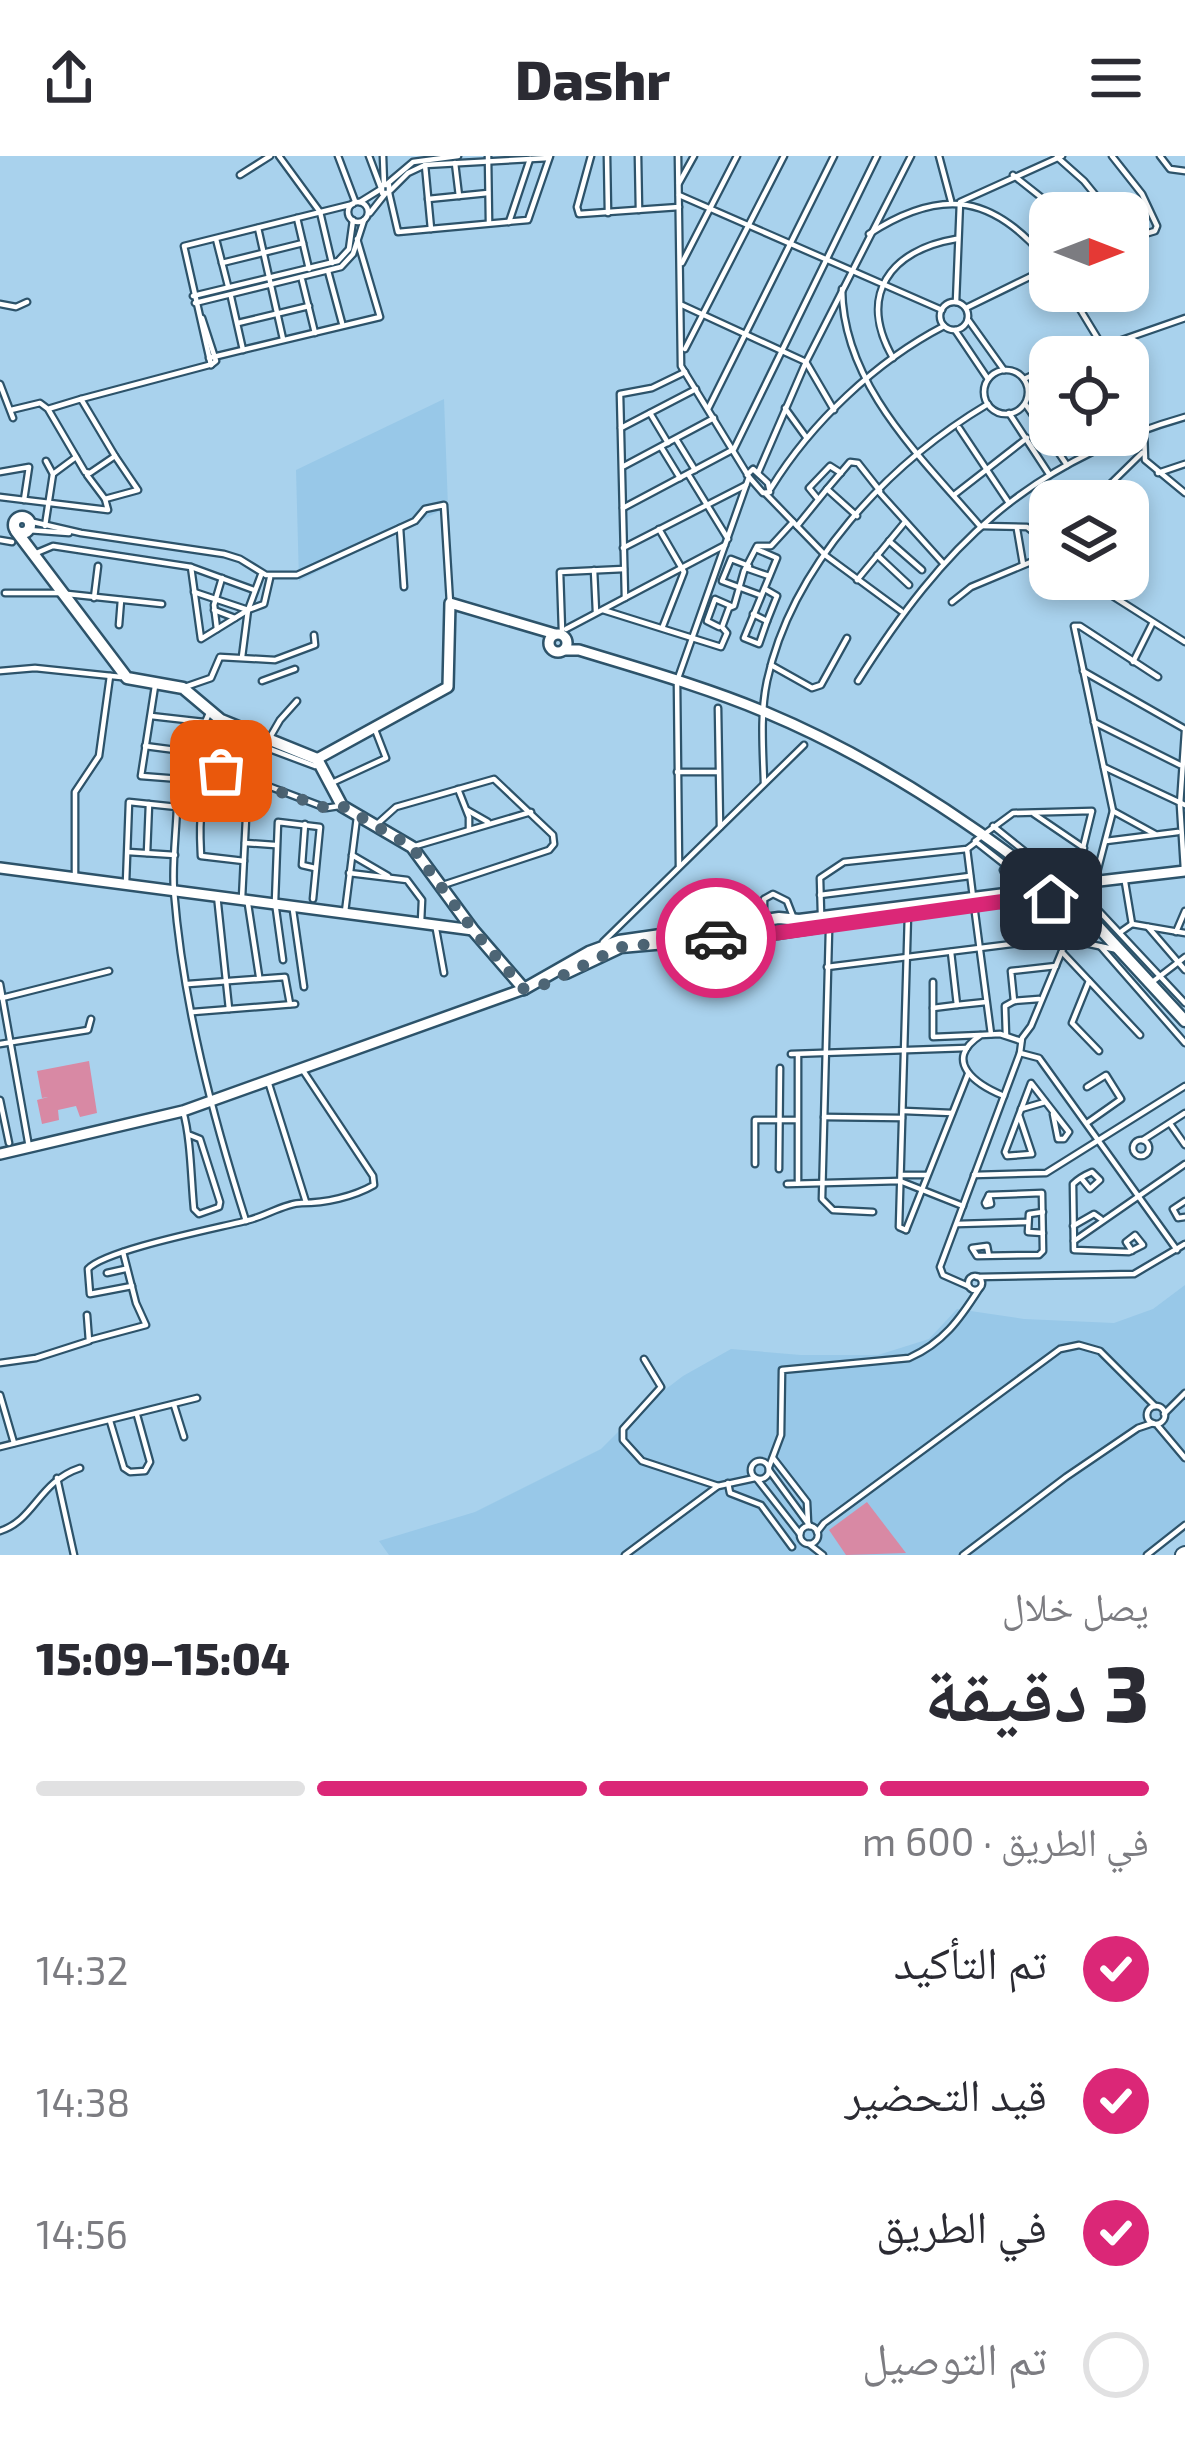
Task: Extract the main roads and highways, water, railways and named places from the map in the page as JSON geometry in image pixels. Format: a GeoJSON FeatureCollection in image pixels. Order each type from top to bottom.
{"type":"FeatureCollection","features":[{"type":"Feature","properties":{"kind":"main road"},"geometry":{"type":"LineString","coordinates":[[0,522],[20,529],[127,678],[183,688],[207,716],[320,764],[342,806],[412,847],[524,989]]}},
{"type":"Feature","properties":{"kind":"main road"},"geometry":{"type":"LineString","coordinates":[[524,989],[545,984],[621,947],[791,923],[908,914],[1013,893],[1061,889]]}},
{"type":"Feature","properties":{"kind":"main road"},"geometry":{"type":"LineString","coordinates":[[825,921],[1061,889]]}},
{"type":"Feature","properties":{"kind":"main road"},"geometry":{"type":"LineString","coordinates":[[1061,889],[1120,950],[1156,979],[1179,1005],[1185,1021]]}},
{"type":"Feature","properties":{"kind":"main road"},"geometry":{"type":"LineString","coordinates":[[524,989],[599,947],[633,938],[749,929],[764,921],[791,923]]}}]}
